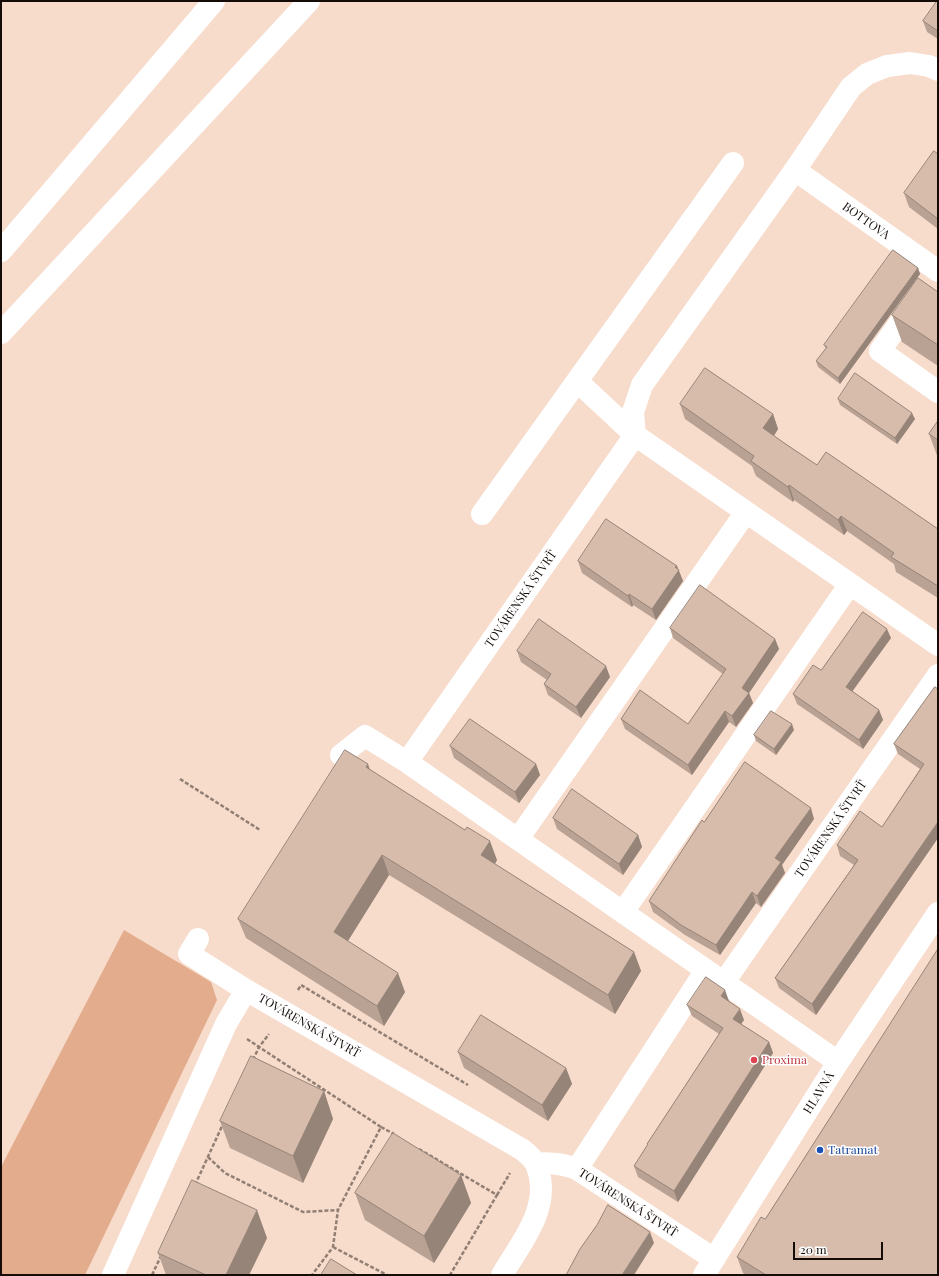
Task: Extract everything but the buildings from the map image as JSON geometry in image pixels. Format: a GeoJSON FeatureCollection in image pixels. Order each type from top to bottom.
{"type":"FeatureCollection","features":[{"type":"Feature","properties":{"kind":"street"},"geometry":{"type":"LineString","coordinates":[[1,251],[214,1]]}},
{"type":"Feature","properties":{"kind":"street"},"geometry":{"type":"LineString","coordinates":[[1,333],[309,1]]}},
{"type":"Feature","properties":{"kind":"street"},"geometry":{"type":"LineString","coordinates":[[635,435],[633,412],[642,385],[795,170],[851,87],[867,74],[887,66],[910,63],[929,66],[938,70]]}},
{"type":"Feature","properties":{"kind":"street"},"geometry":{"type":"LineString","coordinates":[[482,514],[733,163]]}},
{"type":"Feature","properties":{"kind":"street","name":"BOTTOVA"},"geometry":{"type":"LineString","coordinates":[[795,170],[937,271]]}},
{"type":"Feature","properties":{"kind":"street"},"geometry":{"type":"LineString","coordinates":[[937,271],[880,351],[938,392]]}},
{"type":"Feature","properties":{"kind":"street"},"geometry":{"type":"LineString","coordinates":[[578,381],[635,435],[938,645]]}},
{"type":"Feature","properties":{"kind":"street","name":"TOVÁRENSKÁ ŠTVRŤ"},"geometry":{"type":"LineString","coordinates":[[407,762],[635,435]]}},
{"type":"Feature","properties":{"kind":"street"},"geometry":{"type":"LineString","coordinates":[[518,839],[746,512]]}},
{"type":"Feature","properties":{"kind":"street"},"geometry":{"type":"LineString","coordinates":[[623,912],[850,584]]}},
{"type":"Feature","properties":{"kind":"street","name":"TOVÁRENSKÁ ŠTVRŤ"},"geometry":{"type":"LineString","coordinates":[[724,982],[938,675]]}},
{"type":"Feature","properties":{"kind":"street"},"geometry":{"type":"LineString","coordinates":[[341,754],[366,736],[407,762],[838,1062]]}},
{"type":"Feature","properties":{"kind":"street","name":"HLAVNÁ"},"geometry":{"type":"LineString","coordinates":[[709,1267],[838,1062],[938,913]]}},
{"type":"Feature","properties":{"kind":"street"},"geometry":{"type":"LineString","coordinates":[[198,939],[189,954],[246,990]]}},
{"type":"Feature","properties":{"kind":"street"},"geometry":{"type":"LineString","coordinates":[[577,1169],[706,970]]}},
{"type":"Feature","properties":{"kind":"street","name":"TOVÁRENSKÁ ŠTVRŤ"},"geometry":{"type":"LineString","coordinates":[[114,1275],[226,1024],[246,990],[523,1150],[536,1164],[548,1162],[577,1169],[709,1267]]}},
{"type":"Feature","properties":{"kind":"street"},"geometry":{"type":"LineString","coordinates":[[502,1275],[531,1227],[538,1210],[542,1194],[536,1164]]}},
{"type":"Feature","properties":{"kind":"path"},"geometry":{"type":"LineString","coordinates":[[180,779],[260,830]]}},
{"type":"Feature","properties":{"kind":"path"},"geometry":{"type":"LineString","coordinates":[[298,990],[301,985],[470,1086]]}},
{"type":"Feature","properties":{"kind":"path"},"geometry":{"type":"LineString","coordinates":[[226,1024],[395,1135]]}},
{"type":"Feature","properties":{"kind":"path"},"geometry":{"type":"LineString","coordinates":[[253,1061],[259,1047],[273,1029]]}},
{"type":"Feature","properties":{"kind":"path"},"geometry":{"type":"LineString","coordinates":[[191,1191],[224,1122]]}},
{"type":"Feature","properties":{"kind":"path"},"geometry":{"type":"LineString","coordinates":[[312,1275],[333,1247],[338,1210],[381,1127]]}},
{"type":"Feature","properties":{"kind":"path"},"geometry":{"type":"LineString","coordinates":[[415,1147],[497,1195]]}},
{"type":"Feature","properties":{"kind":"path"},"geometry":{"type":"LineString","coordinates":[[208,1156],[225,1173],[303,1212],[338,1210]]}},
{"type":"Feature","properties":{"kind":"path"},"geometry":{"type":"LineString","coordinates":[[450,1275],[511,1171]]}},
{"type":"Feature","properties":{"kind":"path"},"geometry":{"type":"LineString","coordinates":[[333,1247],[387,1275]]}},
{"type":"Feature","properties":{"kind":"path"},"geometry":{"type":"LineString","coordinates":[[152,1275],[162,1254]]}},
{"type":"Feature","properties":{"kind":"shaded area"},"geometry":{"type":"Polygon","coordinates":[[[124,930],[211,982],[217,1000],[85,1275],[1,1275],[1,1167],[124,930]]]}},
{"type":"Feature","properties":{"kind":"place","name":"Proxima"},"geometry":{"type":"Point","coordinates":[754,1060]}},
{"type":"Feature","properties":{"kind":"place","name":"Tatramat"},"geometry":{"type":"Point","coordinates":[820,1150]}}]}
